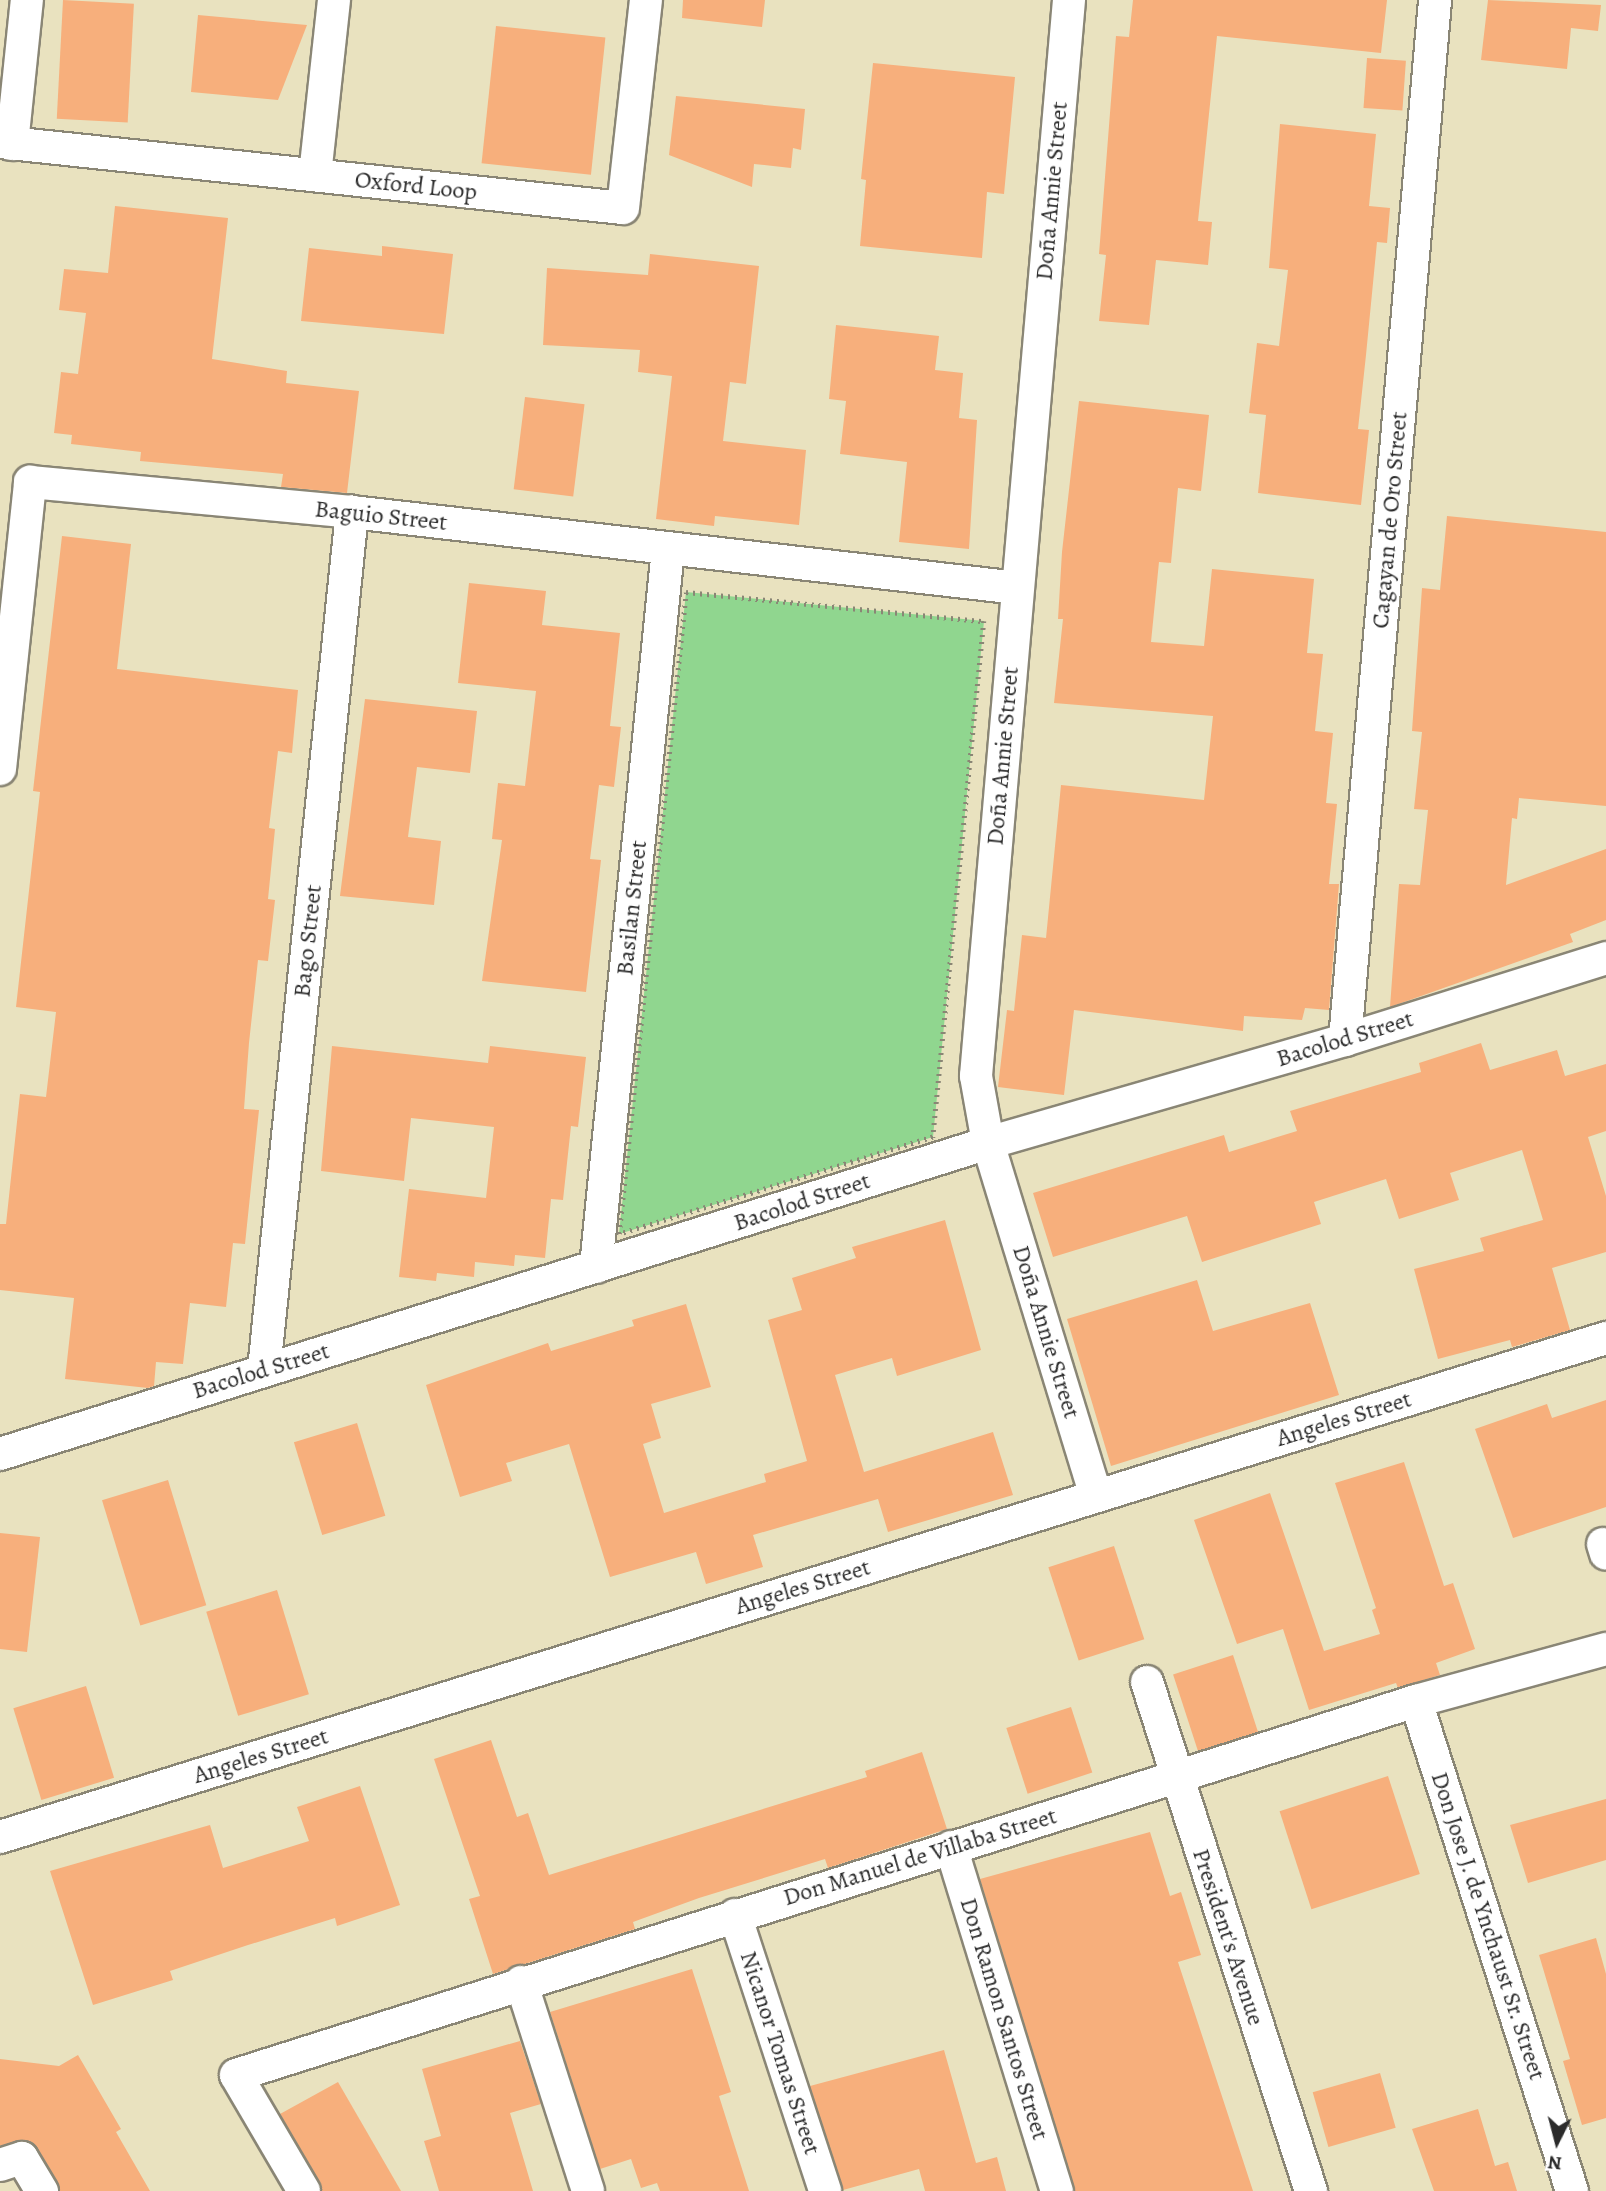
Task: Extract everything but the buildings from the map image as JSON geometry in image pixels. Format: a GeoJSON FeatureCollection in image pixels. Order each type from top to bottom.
{"type":"FeatureCollection","features":[{"type":"Feature","properties":{"kind":"street"},"geometry":{"type":"LineString","coordinates":[[6,143],[27,0]]}},
{"type":"Feature","properties":{"kind":"street"},"geometry":{"type":"LineString","coordinates":[[315,175],[334,0]]}},
{"type":"Feature","properties":{"kind":"street","name":"Oxford Loop"},"geometry":{"type":"LineString","coordinates":[[6,143],[623,208],[646,0]]}},
{"type":"Feature","properties":{"kind":"street","name":"Doña Annie Street"},"geometry":{"type":"LineString","coordinates":[[1069,0],[976,1076],[988,1143],[1096,1496]]}},
{"type":"Feature","properties":{"kind":"street","name":"Cagayan de Oro Street"},"geometry":{"type":"LineString","coordinates":[[1345,1040],[1434,0]]}},
{"type":"Feature","properties":{"kind":"street","name":"Baguio Street"},"geometry":{"type":"LineString","coordinates":[[0,769],[30,482],[352,512],[1018,588]]}},
{"type":"Feature","properties":{"kind":"street","name":"Bago Street"},"geometry":{"type":"LineString","coordinates":[[264,1370],[352,512]]}},
{"type":"Feature","properties":{"kind":"street","name":"Basilan Street"},"geometry":{"type":"LineString","coordinates":[[596,1267],[668,549]]}},
{"type":"Feature","properties":{"kind":"street","name":"Bacolod Street"},"geometry":{"type":"LineString","coordinates":[[0,1454],[988,1143],[1345,1040],[1606,958]]}},
{"type":"Feature","properties":{"kind":"street","name":"Angeles Street"},"geometry":{"type":"LineString","coordinates":[[0,1837],[1606,1338]]}},
{"type":"Feature","properties":{"kind":"street","name":"Don Manuel de Villaba Street"},"geometry":{"type":"LineString","coordinates":[[304,2191],[236,2075],[521,1982],[1416,1701],[1606,1649]]}},
{"type":"Feature","properties":{"kind":"street","name":"President's Avenue"},"geometry":{"type":"LineString","coordinates":[[1147,1682],[1311,2191]]}},
{"type":"Feature","properties":{"kind":"street","name":"Don Jose J. de Ynchaust Sr. Street"},"geometry":{"type":"LineString","coordinates":[[1416,1701],[1572,2191]]}},
{"type":"Feature","properties":{"kind":"street","name":"Don Ramon Santos Street"},"geometry":{"type":"LineString","coordinates":[[951,1847],[1057,2191]]}},
{"type":"Feature","properties":{"kind":"street","name":"Nicanor Tomas Street"},"geometry":{"type":"LineString","coordinates":[[735,1915],[825,2191]]}},
{"type":"Feature","properties":{"kind":"street"},"geometry":{"type":"LineString","coordinates":[[521,1982],[588,2191]]}},
{"type":"Feature","properties":{"kind":"street"},"geometry":{"type":"LineString","coordinates":[[0,2165],[22,2158],[42,2191]]}},
{"type":"Feature","properties":{"kind":"path"},"geometry":{"type":"LineString","coordinates":[[686,592],[984,621],[933,1137],[619,1234],[686,592]]}},
{"type":"Feature","properties":{"kind":"green space"},"geometry":{"type":"Polygon","coordinates":[[[686,592],[984,621],[933,1137],[619,1234],[686,592]]]}}]}
